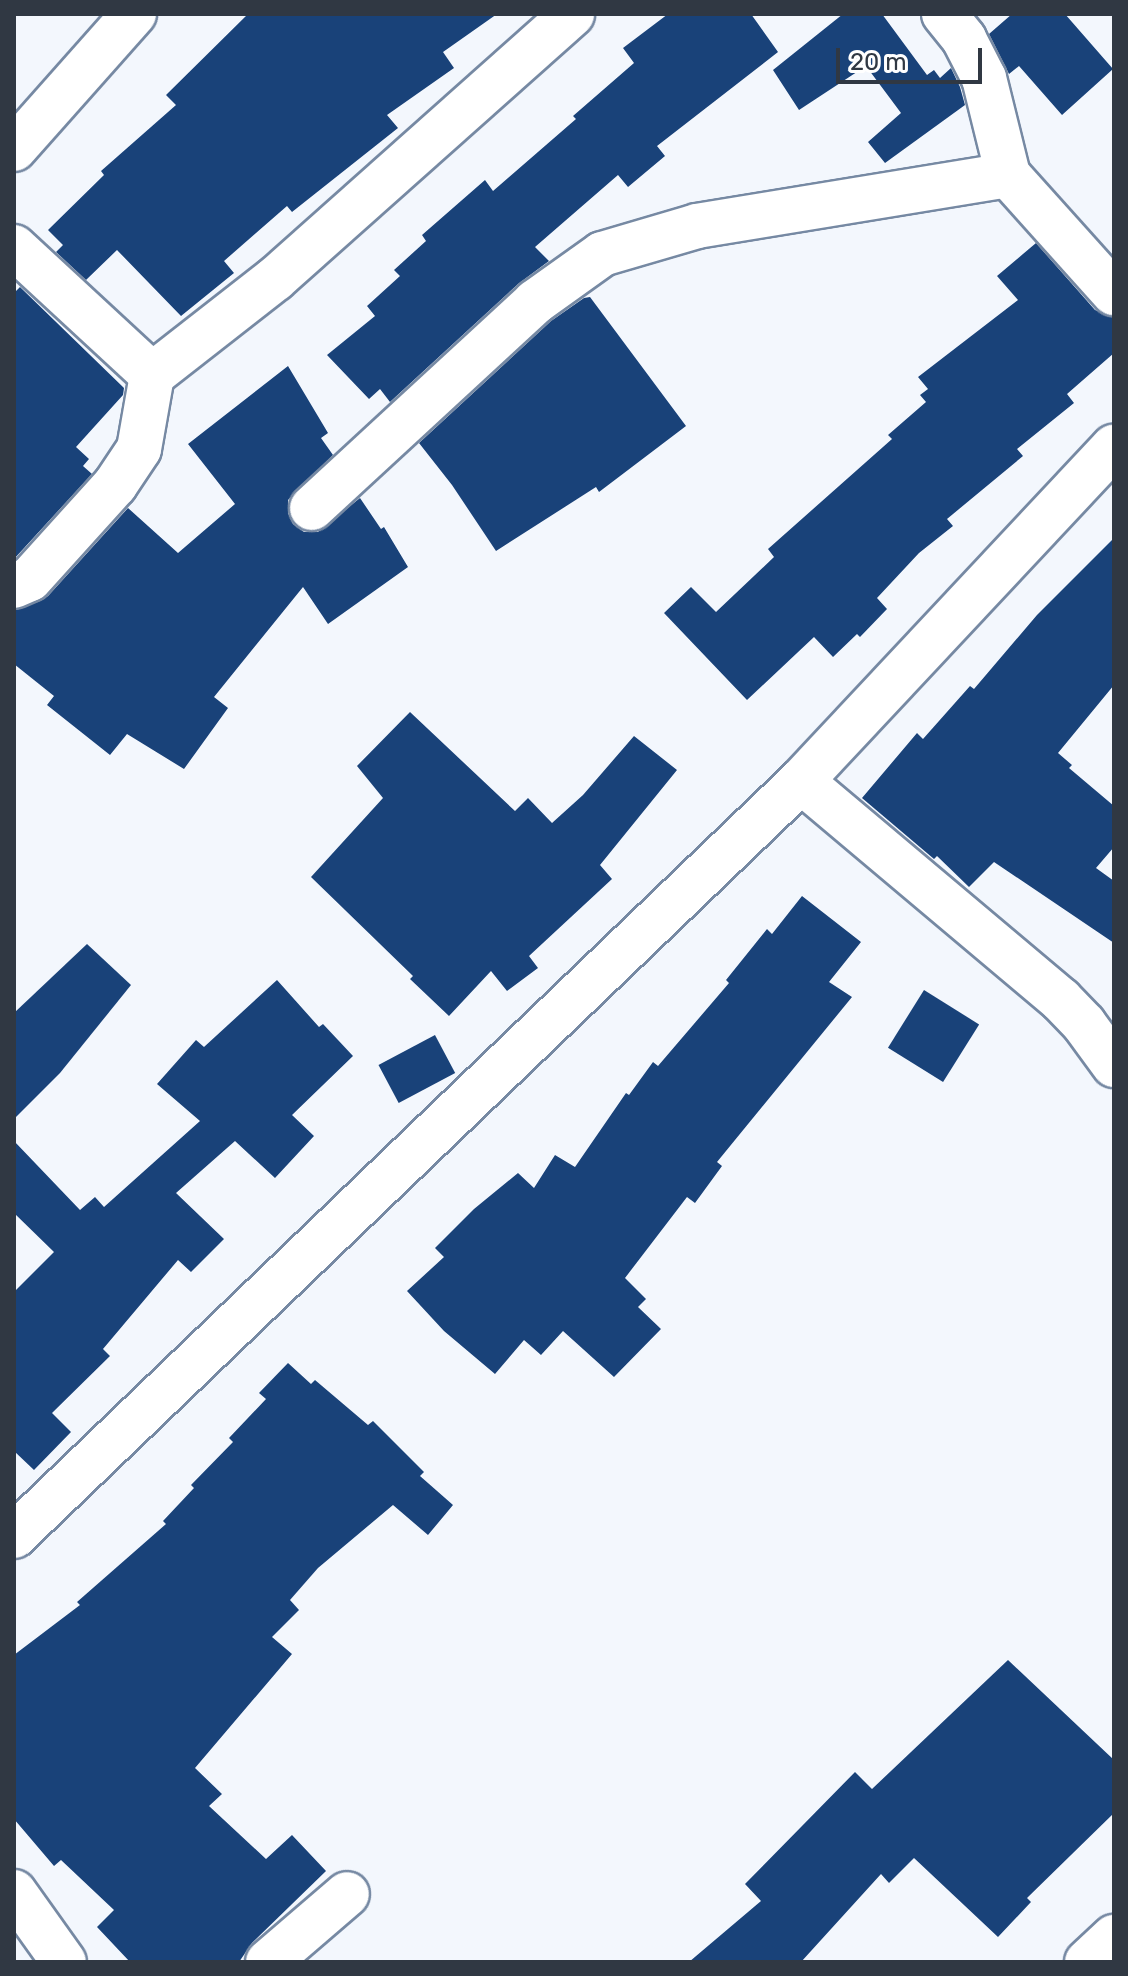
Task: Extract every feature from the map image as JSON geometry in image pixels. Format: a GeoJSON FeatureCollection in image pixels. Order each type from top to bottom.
{"type":"FeatureCollection","features":[{"type":"Feature","properties":{"kind":"street"},"geometry":{"type":"LineString","coordinates":[[14,149],[134,14]]}},
{"type":"Feature","properties":{"kind":"street"},"geometry":{"type":"LineString","coordinates":[[14,586],[30,579],[115,485],[139,449],[152,375],[275,279],[572,14]]}},
{"type":"Feature","properties":{"kind":"street"},"geometry":{"type":"LineString","coordinates":[[944,14],[964,39],[984,78],[1008,175],[1114,293]]}},
{"type":"Feature","properties":{"kind":"street"},"geometry":{"type":"LineString","coordinates":[[312,508],[535,302],[602,254],[697,226],[1008,175]]}},
{"type":"Feature","properties":{"kind":"street"},"geometry":{"type":"LineString","coordinates":[[14,247],[152,375]]}},
{"type":"Feature","properties":{"kind":"street"},"geometry":{"type":"LineString","coordinates":[[14,1536],[801,781],[1114,447]]}},
{"type":"Feature","properties":{"kind":"street"},"geometry":{"type":"LineString","coordinates":[[801,781],[1061,1000],[1084,1024],[1114,1065]]}},
{"type":"Feature","properties":{"kind":"street"},"geometry":{"type":"LineString","coordinates":[[14,1892],[64,1962]]}},
{"type":"Feature","properties":{"kind":"street"},"geometry":{"type":"LineString","coordinates":[[268,1962],[347,1894]]}},
{"type":"Feature","properties":{"kind":"street"},"geometry":{"type":"LineString","coordinates":[[1087,1962],[1114,1937]]}},
{"type":"Feature","properties":{"kind":"building"},"geometry":{"type":"Polygon","coordinates":[[[248,14],[497,14],[443,52],[454,68],[387,115],[398,128],[292,212],[287,206],[224,261],[234,273],[181,316],[117,250],[86,280],[56,252],[63,245],[48,230],[104,175],[101,171],[176,105],[166,95],[248,14]]]}},
{"type":"Feature","properties":{"kind":"building"},"geometry":{"type":"Polygon","coordinates":[[[668,14],[751,14],[778,52],[657,146],[665,156],[628,187],[618,175],[535,247],[549,261],[518,284],[390,402],[380,389],[369,399],[327,355],[375,316],[367,306],[400,276],[394,270],[426,241],[422,235],[485,180],[493,191],[576,119],[573,116],[634,63],[623,48],[668,14]]]}},
{"type":"Feature","properties":{"kind":"building"},"geometry":{"type":"Polygon","coordinates":[[[843,14],[882,14],[927,75],[934,70],[940,78],[951,68],[960,87],[965,105],[885,163],[868,142],[901,113],[866,66],[799,110],[773,70],[843,14]]]}},
{"type":"Feature","properties":{"kind":"building"},"geometry":{"type":"Polygon","coordinates":[[[1012,14],[1065,14],[1113,69],[1062,115],[1019,66],[1009,74],[989,34],[1012,14]]]}},
{"type":"Feature","properties":{"kind":"building"},"geometry":{"type":"Polygon","coordinates":[[[1036,243],[1095,310],[1114,317],[1114,353],[1067,394],[1074,403],[1017,449],[1023,456],[947,519],[953,526],[919,553],[877,598],[887,609],[860,637],[857,634],[833,657],[814,637],[747,700],[664,613],[691,587],[716,612],[774,557],[768,549],[892,439],[888,435],[926,402],[920,395],[928,389],[918,377],[1018,300],[997,276],[1036,243]]]}},
{"type":"Feature","properties":{"kind":"building"},"geometry":{"type":"Polygon","coordinates":[[[20,287],[124,388],[123,395],[76,447],[89,459],[83,466],[92,474],[14,559],[14,293],[20,287]]]}},
{"type":"Feature","properties":{"kind":"building"},"geometry":{"type":"Polygon","coordinates":[[[590,297],[686,426],[599,492],[596,487],[496,551],[452,485],[419,443],[551,321],[590,297]]]}},
{"type":"Feature","properties":{"kind":"building"},"geometry":{"type":"Polygon","coordinates":[[[288,366],[328,433],[321,438],[333,455],[288,500],[288,513],[293,524],[304,532],[318,532],[360,498],[381,529],[384,527],[408,567],[328,624],[303,587],[214,697],[228,708],[184,769],[127,734],[110,755],[47,705],[54,696],[14,664],[14,611],[48,596],[128,508],[178,553],[235,504],[188,444],[288,366]]]}},
{"type":"Feature","properties":{"kind":"building"},"geometry":{"type":"Polygon","coordinates":[[[1114,538],[1114,685],[1058,753],[1072,765],[1069,768],[1114,806],[1114,847],[1096,868],[1114,881],[1114,943],[994,862],[969,887],[937,856],[934,859],[862,798],[917,733],[923,739],[970,686],[974,689],[1037,615],[1114,538]]]}},
{"type":"Feature","properties":{"kind":"building"},"geometry":{"type":"Polygon","coordinates":[[[410,712],[515,811],[528,798],[552,823],[583,795],[634,736],[677,770],[600,865],[612,879],[529,956],[538,968],[507,991],[491,971],[449,1016],[410,979],[413,976],[311,877],[383,798],[357,766],[410,712]]]}},
{"type":"Feature","properties":{"kind":"building"},"geometry":{"type":"Polygon","coordinates":[[[802,896],[861,942],[829,982],[852,997],[717,1162],[722,1166],[695,1203],[687,1197],[625,1278],[646,1299],[638,1307],[661,1329],[614,1377],[563,1331],[541,1355],[524,1340],[495,1374],[444,1331],[407,1291],[444,1257],[435,1248],[474,1209],[518,1173],[534,1188],[555,1155],[575,1167],[626,1093],[629,1095],[653,1062],[658,1066],[729,983],[726,980],[767,929],[772,934],[802,896]]]}},
{"type":"Feature","properties":{"kind":"building"},"geometry":{"type":"Polygon","coordinates":[[[87,944],[131,985],[60,1073],[14,1119],[14,1013],[87,944]]]}},
{"type":"Feature","properties":{"kind":"building"},"geometry":{"type":"Polygon","coordinates":[[[277,980],[319,1027],[323,1024],[353,1056],[292,1115],[314,1136],[275,1178],[235,1141],[176,1193],[224,1239],[191,1272],[178,1260],[103,1349],[110,1356],[52,1413],[71,1432],[34,1470],[14,1451],[14,1292],[54,1252],[14,1213],[14,1141],[80,1210],[95,1197],[104,1207],[200,1121],[157,1084],[196,1040],[204,1047],[277,980]]]}},
{"type":"Feature","properties":{"kind":"building"},"geometry":{"type":"Polygon","coordinates":[[[924,990],[979,1024],[943,1082],[888,1048],[924,990]]]}},
{"type":"Feature","properties":{"kind":"building"},"geometry":{"type":"Polygon","coordinates":[[[435,1035],[455,1073],[399,1103],[378,1065],[435,1035]]]}},
{"type":"Feature","properties":{"kind":"building"},"geometry":{"type":"Polygon","coordinates":[[[288,1363],[311,1384],[315,1380],[368,1425],[373,1421],[424,1472],[420,1476],[453,1505],[428,1535],[393,1505],[318,1568],[290,1600],[299,1610],[272,1637],[292,1654],[195,1768],[222,1794],[209,1806],[266,1859],[292,1835],[326,1871],[252,1943],[239,1962],[130,1962],[97,1927],[114,1910],[61,1860],[54,1866],[14,1819],[14,1655],[80,1605],[77,1602],[166,1524],[163,1521],[194,1488],[191,1485],[233,1442],[229,1438],[266,1399],[259,1393],[288,1363]]]}},
{"type":"Feature","properties":{"kind":"building"},"geometry":{"type":"Polygon","coordinates":[[[1008,1660],[1114,1760],[1114,1813],[1027,1898],[1031,1902],[998,1937],[914,1858],[889,1883],[881,1874],[801,1962],[689,1962],[761,1901],[745,1884],[855,1772],[872,1789],[1008,1660]]]}}]}
